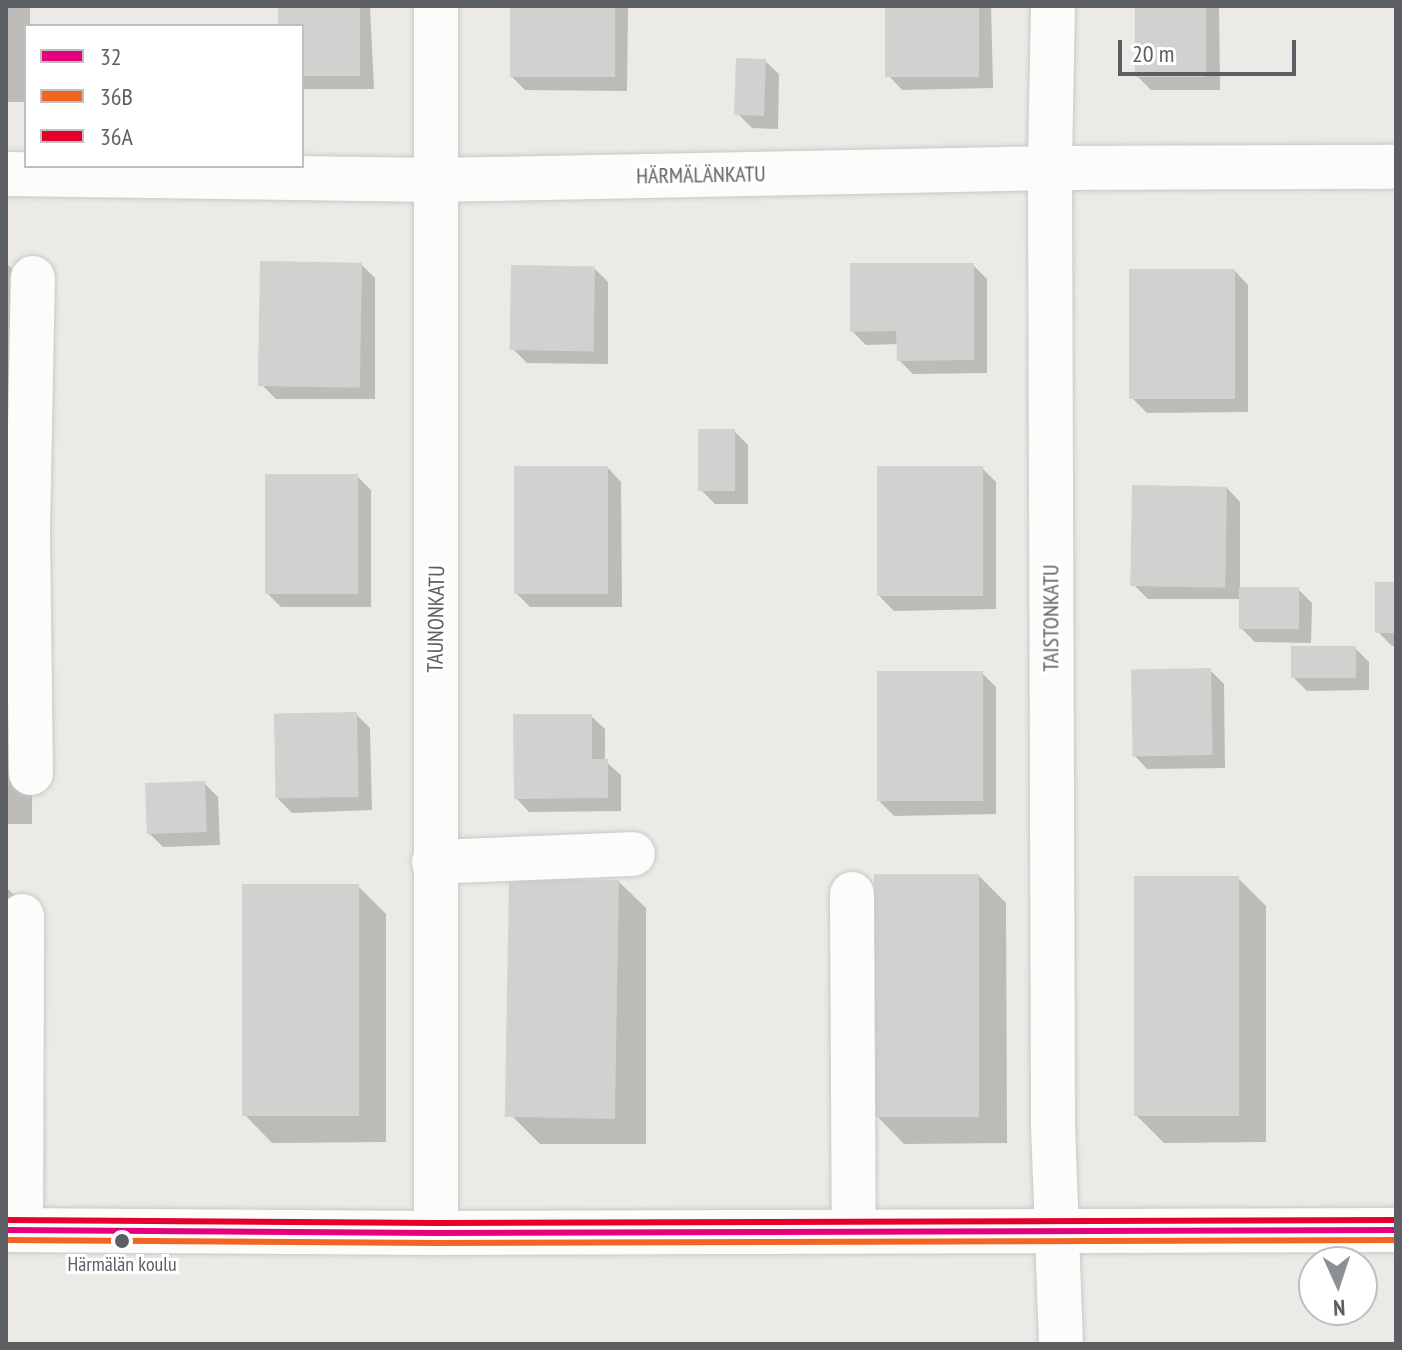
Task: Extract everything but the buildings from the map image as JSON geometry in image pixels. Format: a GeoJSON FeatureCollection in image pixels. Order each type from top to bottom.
{"type":"FeatureCollection","features":[{"type":"Feature","properties":{"kind":"street","name":"TAUNONKATU"},"geometry":{"type":"LineString","coordinates":[[436,6],[436,1233]]}},
{"type":"Feature","properties":{"kind":"street","name":"TAISTONKATU"},"geometry":{"type":"LineString","coordinates":[[1053,6],[1050,168],[1055,1229],[1061,1344]]}},
{"type":"Feature","properties":{"kind":"street","name":"HÄRMÄLÄNKATU"},"geometry":{"type":"LineString","coordinates":[[6,174],[437,180],[1050,168],[1396,167]]}},
{"type":"Feature","properties":{"kind":"street"},"geometry":{"type":"LineString","coordinates":[[31,773],[17,531],[33,278]]}},
{"type":"Feature","properties":{"kind":"street"},"geometry":{"type":"LineString","coordinates":[[434,862],[633,854]]}},
{"type":"Feature","properties":{"kind":"street"},"geometry":{"type":"LineString","coordinates":[[852,894],[854,1230]]}},
{"type":"Feature","properties":{"kind":"street"},"geometry":{"type":"LineString","coordinates":[[22,916],[14,1230],[436,1233],[1396,1230]]}},
{"type":"Feature","properties":{"kind":"transit line","name":"36A"},"geometry":{"type":"LineString","coordinates":[[6,1220],[436,1223],[1396,1220]]}},
{"type":"Feature","properties":{"kind":"transit line","name":"32"},"geometry":{"type":"LineString","coordinates":[[6,1230],[436,1233],[1396,1230]]}},
{"type":"Feature","properties":{"kind":"transit line","name":"36B"},"geometry":{"type":"LineString","coordinates":[[6,1240],[436,1243],[1396,1240]]}},
{"type":"Feature","properties":{"kind":"place","name":"Härmälän koulu"},"geometry":{"type":"Point","coordinates":[122,1241]}}]}
